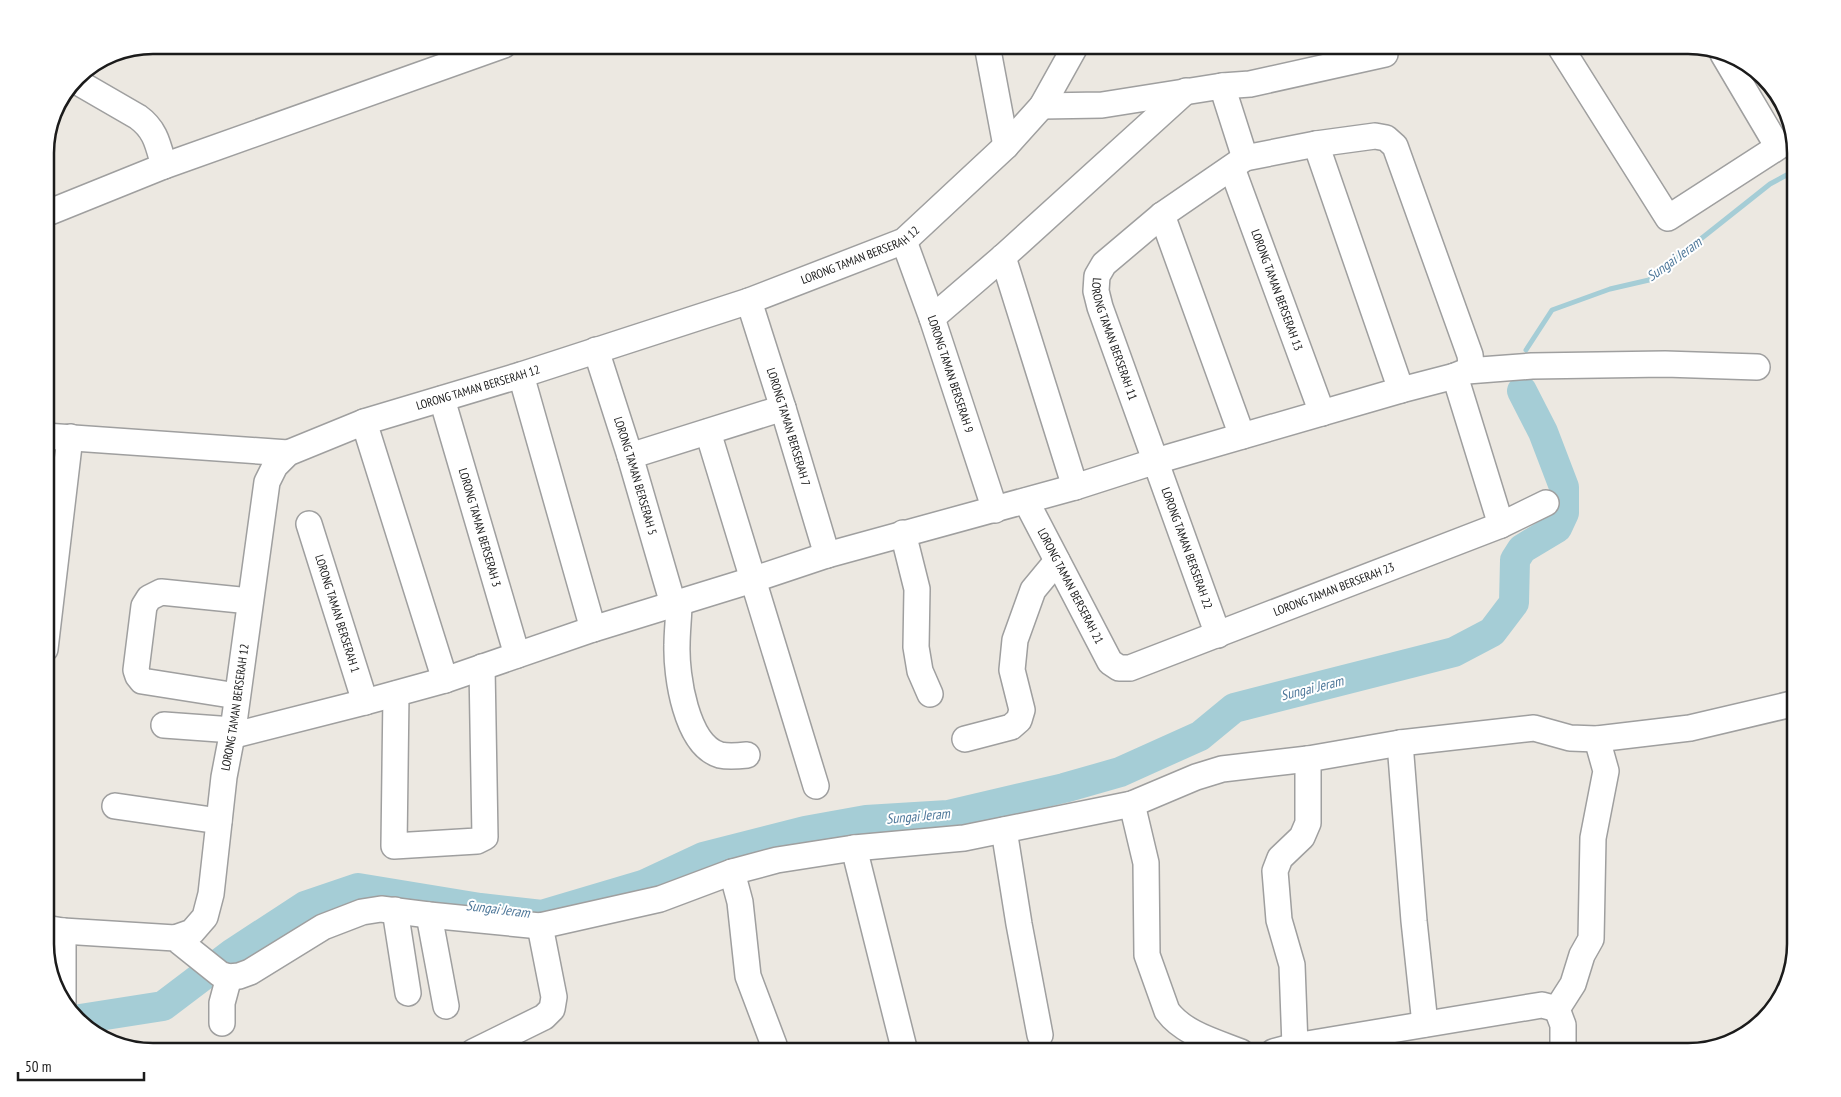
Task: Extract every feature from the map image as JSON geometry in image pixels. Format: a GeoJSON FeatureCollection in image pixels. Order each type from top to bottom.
{"type":"FeatureCollection","features":[{"type":"Feature","properties":{"kind":"street"},"geometry":{"type":"LineString","coordinates":[[989,54],[1006,146]]}},
{"type":"Feature","properties":{"kind":"street","name":"LORONG TAMAN BERSERAH 12"},"geometry":{"type":"LineString","coordinates":[[175,938],[192,932],[205,917],[211,894],[224,776],[232,733],[267,482],[275,466],[288,453],[364,422],[522,375],[749,301],[904,241],[1006,146],[1042,106],[1071,54]]}},
{"type":"Feature","properties":{"kind":"street"},"geometry":{"type":"LineString","coordinates":[[1042,106],[1102,106],[1186,91],[1250,84],[1385,54]]}},
{"type":"Feature","properties":{"kind":"street"},"geometry":{"type":"LineString","coordinates":[[1566,54],[1668,218],[1786,144],[1729,62]]}},
{"type":"Feature","properties":{"kind":"street"},"geometry":{"type":"LineString","coordinates":[[54,210],[449,55]]}},
{"type":"Feature","properties":{"kind":"street"},"geometry":{"type":"LineString","coordinates":[[81,84],[147,124],[154,134],[164,166]]}},
{"type":"Feature","properties":{"kind":"street","name":"LORONG TAMAN BERSERAH 13"},"geometry":{"type":"LineString","coordinates":[[1222,86],[1239,163],[1322,413]]}},
{"type":"Feature","properties":{"kind":"street"},"geometry":{"type":"LineString","coordinates":[[932,318],[1003,257],[1186,91]]}},
{"type":"Feature","properties":{"kind":"street","name":"LORONG TAMAN BERSERAH 11"},"geometry":{"type":"LineString","coordinates":[[1156,461],[1100,307],[1096,291],[1097,276],[1104,264],[1162,215],[1239,163],[1316,144],[1376,136],[1386,138],[1395,146],[1470,356],[1472,364],[1461,374]]}},
{"type":"Feature","properties":{"kind":"street"},"geometry":{"type":"LineString","coordinates":[[1316,144],[1401,390]]}},
{"type":"Feature","properties":{"kind":"street"},"geometry":{"type":"LineString","coordinates":[[1162,215],[1242,436]]}},
{"type":"Feature","properties":{"kind":"street","name":"LORONG TAMAN BERSERAH 9"},"geometry":{"type":"LineString","coordinates":[[904,241],[932,318],[995,510]]}},
{"type":"Feature","properties":{"kind":"street"},"geometry":{"type":"LineString","coordinates":[[1003,257],[1075,487]]}},
{"type":"Feature","properties":{"kind":"street","name":"LORONG TAMAN BERSERAH 7"},"geometry":{"type":"LineString","coordinates":[[749,301],[784,408],[827,555]]}},
{"type":"Feature","properties":{"kind":"street","name":"LORONG TAMAN BERSERAH 5"},"geometry":{"type":"LineString","coordinates":[[596,350],[676,603],[678,665],[682,692],[695,732],[712,751],[720,755],[747,755]]}},
{"type":"Feature","properties":{"kind":"street"},"geometry":{"type":"LineString","coordinates":[[164,725],[232,733],[396,694],[445,680],[827,555],[903,533],[995,510],[1156,461],[1461,374],[1525,366],[1665,364],[1757,367]]}},
{"type":"Feature","properties":{"kind":"street"},"geometry":{"type":"LineString","coordinates":[[1461,374],[1501,525]]}},
{"type":"Feature","properties":{"kind":"street"},"geometry":{"type":"LineString","coordinates":[[522,375],[593,630]]}},
{"type":"Feature","properties":{"kind":"street","name":"LORONG TAMAN BERSERAH 3"},"geometry":{"type":"LineString","coordinates":[[442,399],[517,655]]}},
{"type":"Feature","properties":{"kind":"street"},"geometry":{"type":"LineString","coordinates":[[630,456],[784,408]]}},
{"type":"Feature","properties":{"kind":"street"},"geometry":{"type":"LineString","coordinates":[[364,422],[445,680]]}},
{"type":"Feature","properties":{"kind":"street"},"geometry":{"type":"LineString","coordinates":[[708,432],[816,786]]}},
{"type":"Feature","properties":{"kind":"street"},"geometry":{"type":"LineString","coordinates":[[54,436],[288,453]]}},
{"type":"Feature","properties":{"kind":"street"},"geometry":{"type":"LineString","coordinates":[[54,573],[70,437]]}},
{"type":"Feature","properties":{"kind":"street","name":"LORONG TAMAN BERSERAH 22"},"geometry":{"type":"LineString","coordinates":[[1156,461],[1218,636]]}},
{"type":"Feature","properties":{"kind":"street","name":"LORONG TAMAN BERSERAH 21"},"geometry":{"type":"LineString","coordinates":[[1026,501],[1110,662],[1119,668]]}},
{"type":"Feature","properties":{"kind":"street","name":"LORONG TAMAN BERSERAH 23"},"geometry":{"type":"LineString","coordinates":[[1119,668],[1130,668],[1218,636],[1501,525],[1546,503]]}},
{"type":"Feature","properties":{"kind":"street","name":"LORONG TAMAN BERSERAH 1"},"geometry":{"type":"LineString","coordinates":[[309,524],[365,702]]}},
{"type":"Feature","properties":{"kind":"street"},"geometry":{"type":"LineString","coordinates":[[903,533],[917,589],[916,647],[920,671],[930,694]]}},
{"type":"Feature","properties":{"kind":"street"},"geometry":{"type":"LineString","coordinates":[[966,739],[1011,727],[1019,720],[1022,710],[1012,670],[1015,640],[1033,590],[1057,561]]}},
{"type":"Feature","properties":{"kind":"street"},"geometry":{"type":"LineString","coordinates":[[237,696],[142,681],[136,670],[144,606],[149,598],[161,592],[250,600]]}},
{"type":"Feature","properties":{"kind":"street"},"geometry":{"type":"LineString","coordinates":[[396,694],[394,846],[477,841],[485,837],[482,667]]}},
{"type":"Feature","properties":{"kind":"street"},"geometry":{"type":"LineString","coordinates":[[60,980],[54,929],[175,938],[218,971],[239,976],[250,972],[323,927],[362,912],[381,909],[395,910],[540,926],[660,899],[732,872],[777,860],[854,848],[964,838],[1132,804],[1196,777],[1222,769],[1308,759],[1400,743],[1534,728],[1570,738],[1597,739],[1690,728],[1787,705]]}},
{"type":"Feature","properties":{"kind":"street"},"geometry":{"type":"LineString","coordinates":[[1557,1009],[1574,984],[1582,955],[1591,939],[1593,838],[1606,771],[1597,739]]}},
{"type":"Feature","properties":{"kind":"street"},"geometry":{"type":"LineString","coordinates":[[1400,743],[1414,921],[1425,1024]]}},
{"type":"Feature","properties":{"kind":"street"},"geometry":{"type":"LineString","coordinates":[[1285,1043],[1292,965],[1279,920],[1275,871],[1280,858],[1302,837],[1308,823],[1308,759]]}},
{"type":"Feature","properties":{"kind":"street"},"geometry":{"type":"LineString","coordinates":[[1132,804],[1146,863],[1146,955],[1167,1011],[1173,1019],[1187,1029],[1220,1043]]}},
{"type":"Feature","properties":{"kind":"street"},"geometry":{"type":"LineString","coordinates":[[115,806],[219,821]]}},
{"type":"Feature","properties":{"kind":"street"},"geometry":{"type":"LineString","coordinates":[[1004,830],[1040,1035]]}},
{"type":"Feature","properties":{"kind":"street"},"geometry":{"type":"LineString","coordinates":[[854,848],[903,1043]]}},
{"type":"Feature","properties":{"kind":"street"},"geometry":{"type":"LineString","coordinates":[[732,872],[740,902],[748,976],[773,1043]]}},
{"type":"Feature","properties":{"kind":"street"},"geometry":{"type":"LineString","coordinates":[[395,910],[408,992]]}},
{"type":"Feature","properties":{"kind":"street"},"geometry":{"type":"LineString","coordinates":[[429,915],[446,1006]]}},
{"type":"Feature","properties":{"kind":"street"},"geometry":{"type":"LineString","coordinates":[[491,1043],[544,1017],[552,1009],[554,997],[540,926]]}},
{"type":"Feature","properties":{"kind":"street"},"geometry":{"type":"LineString","coordinates":[[218,971],[222,1022]]}},
{"type":"Feature","properties":{"kind":"street"},"geometry":{"type":"LineString","coordinates":[[1318,1043],[1542,1005],[1557,1009]]}},
{"type":"Feature","properties":{"kind":"street"},"geometry":{"type":"LineString","coordinates":[[1557,1009],[1563,1024],[1563,1043]]}},
{"type":"Feature","properties":{"kind":"waterway","name":"Sungai Jeram"},"geometry":{"type":"LineString","coordinates":[[1526,350],[1552,310],[1610,289],[1649,280],[1770,184],[1787,175]]}},
{"type":"Feature","properties":{"kind":"waterway","name":"Sungai Jeram"},"geometry":{"type":"LineString","coordinates":[[87,1018],[163,1006],[233,953],[305,906],[358,888],[480,908],[542,915],[643,885],[703,857],[805,831],[866,820],[948,815],[1064,788],[1120,772],[1200,736],[1234,708],[1454,652],[1492,632],[1514,603],[1515,560],[1522,549],[1557,528],[1564,513],[1564,487],[1543,432],[1522,391]]}}]}
